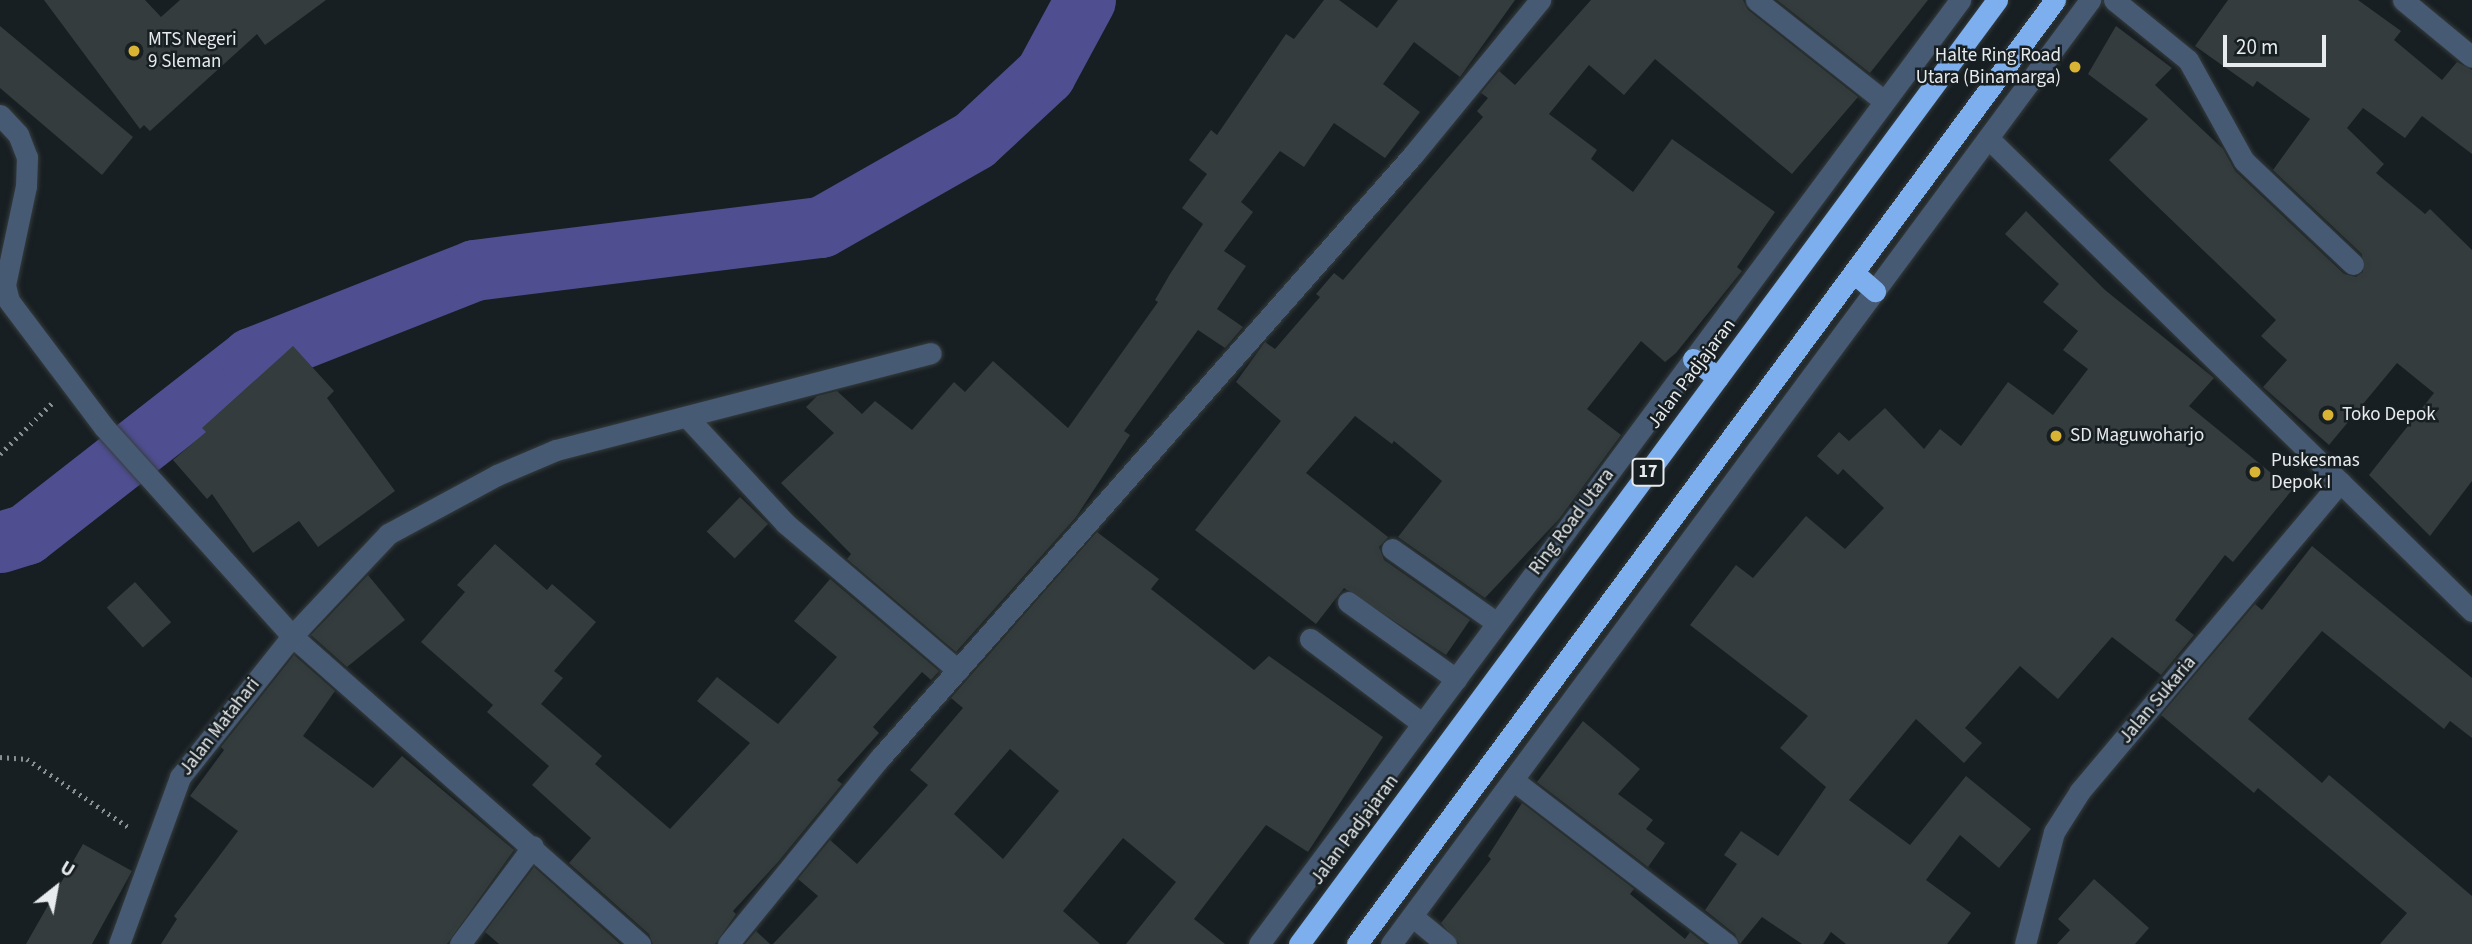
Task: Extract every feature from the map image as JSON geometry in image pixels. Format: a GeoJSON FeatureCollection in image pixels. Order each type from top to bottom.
{"type":"FeatureCollection","features":[{"type":"Feature","properties":{"kind":"highway","name":"Jalan Padjajaran"},"geometry":{"type":"LineString","coordinates":[[1299,944],[1997,0]]}},
{"type":"Feature","properties":{"kind":"highway","name":"17"},"geometry":{"type":"LineString","coordinates":[[1357,944],[2055,0]]}},
{"type":"Feature","properties":{"kind":"highway"},"geometry":{"type":"LineString","coordinates":[[1854,273],[1875,291]]}},
{"type":"Feature","properties":{"kind":"highway"},"geometry":{"type":"LineString","coordinates":[[1693,359],[1718,378]]}},
{"type":"Feature","properties":{"kind":"street"},"geometry":{"type":"LineString","coordinates":[[728,944],[958,670],[1412,156],[1540,0]]}},
{"type":"Feature","properties":{"kind":"street"},"geometry":{"type":"LineString","coordinates":[[1756,0],[1884,101]]}},
{"type":"Feature","properties":{"kind":"street","name":"Ring Road Utara"},"geometry":{"type":"LineString","coordinates":[[1259,944],[1960,0]]}},
{"type":"Feature","properties":{"kind":"street"},"geometry":{"type":"LineString","coordinates":[[1391,944],[2090,0]]}},
{"type":"Feature","properties":{"kind":"street"},"geometry":{"type":"LineString","coordinates":[[2114,0],[2188,60],[2244,161],[2353,264]]}},
{"type":"Feature","properties":{"kind":"street"},"geometry":{"type":"LineString","coordinates":[[2403,0],[2472,57]]}},
{"type":"Feature","properties":{"kind":"street"},"geometry":{"type":"LineString","coordinates":[[0,115],[19,134],[27,157],[26,186],[5,285],[9,301],[104,427],[292,636],[533,846],[640,944]]}},
{"type":"Feature","properties":{"kind":"street"},"geometry":{"type":"LineString","coordinates":[[1988,138],[2472,611]]}},
{"type":"Feature","properties":{"kind":"street","name":"Jalan Matahari"},"geometry":{"type":"LineString","coordinates":[[119,944],[180,777],[292,636],[388,534],[497,475],[556,450],[931,353]]}},
{"type":"Feature","properties":{"kind":"street"},"geometry":{"type":"LineString","coordinates":[[687,417],[785,523],[958,670]]}},
{"type":"Feature","properties":{"kind":"street","name":"Jalan Sukaria"},"geometry":{"type":"LineString","coordinates":[[2025,944],[2054,832],[2080,791],[2340,482]]}},
{"type":"Feature","properties":{"kind":"street"},"geometry":{"type":"LineString","coordinates":[[1392,549],[1497,623]]}},
{"type":"Feature","properties":{"kind":"street"},"geometry":{"type":"LineString","coordinates":[[1348,603],[1456,679]]}},
{"type":"Feature","properties":{"kind":"street"},"geometry":{"type":"LineString","coordinates":[[1310,639],[1423,724]]}},
{"type":"Feature","properties":{"kind":"street"},"geometry":{"type":"LineString","coordinates":[[1513,780],[1727,944]]}},
{"type":"Feature","properties":{"kind":"street"},"geometry":{"type":"LineString","coordinates":[[460,944],[533,846]]}},
{"type":"Feature","properties":{"kind":"street"},"geometry":{"type":"LineString","coordinates":[[1412,916],[1446,944]]}},
{"type":"Feature","properties":{"kind":"path"},"geometry":{"type":"LineString","coordinates":[[0,454],[71,384]]}},
{"type":"Feature","properties":{"kind":"path"},"geometry":{"type":"LineString","coordinates":[[0,757],[27,759],[155,845]]}},
{"type":"Feature","properties":{"kind":"building"},"geometry":{"type":"Polygon","coordinates":[[[44,0],[145,0],[161,17],[180,0],[326,0],[265,45],[257,34],[150,131],[144,125],[140,129],[44,0]]]}},
{"type":"Feature","properties":{"kind":"building"},"geometry":{"type":"Polygon","coordinates":[[[1324,0],[1339,0],[1377,28],[1398,0],[1515,0],[1460,77],[1414,42],[1383,84],[1420,112],[1385,158],[1334,123],[1304,167],[1280,151],[1241,202],[1253,212],[1224,251],[1246,266],[1217,309],[1243,327],[1225,348],[1198,330],[1124,431],[1130,435],[1076,517],[956,652],[847,559],[851,554],[781,483],[834,433],[806,407],[817,396],[837,391],[862,414],[875,401],[912,430],[954,382],[965,392],[993,361],[1068,428],[1158,302],[1155,300],[1170,274],[1203,224],[1182,208],[1207,174],[1189,160],[1211,130],[1217,135],[1286,34],[1294,39],[1324,0]]]}},
{"type":"Feature","properties":{"kind":"building"},"geometry":{"type":"Polygon","coordinates":[[[1591,0],[1743,0],[1748,10],[1858,97],[1792,174],[1655,59],[1624,95],[1589,65],[1549,114],[1597,150],[1591,159],[1633,192],[1672,139],[1775,212],[1737,267],[1742,271],[1676,353],[1665,362],[1641,341],[1587,409],[1621,435],[1559,519],[1485,598],[1398,537],[1442,481],[1394,441],[1392,444],[1355,416],[1306,473],[1388,537],[1379,547],[1384,560],[1470,620],[1446,655],[1344,588],[1316,624],[1195,530],[1281,421],[1236,382],[1265,342],[1275,349],[1320,297],[1316,294],[1334,273],[1343,280],[1483,117],[1477,111],[1488,98],[1481,93],[1499,71],[1515,85],[1591,0]]]}},
{"type":"Feature","properties":{"kind":"building"},"geometry":{"type":"Polygon","coordinates":[[[1777,0],[1928,0],[1870,73],[1777,0]]]}},
{"type":"Feature","properties":{"kind":"building"},"geometry":{"type":"Polygon","coordinates":[[[2228,0],[2358,0],[2401,31],[2394,40],[2442,80],[2457,62],[2472,70],[2472,154],[2422,116],[2405,138],[2363,108],[2347,128],[2384,164],[2376,173],[2425,214],[2430,209],[2472,250],[2472,481],[2430,536],[2369,475],[2434,393],[2397,363],[2329,445],[2263,387],[2287,360],[2261,336],[2276,320],[2109,160],[2148,119],[2088,74],[2116,26],[2172,68],[2155,85],[2223,149],[2235,171],[2344,274],[2356,277],[2363,272],[2362,254],[2273,170],[2310,119],[2257,81],[2253,87],[2195,46],[2228,0]]]}},
{"type":"Feature","properties":{"kind":"building"},"geometry":{"type":"Polygon","coordinates":[[[0,26],[133,137],[102,175],[0,88],[0,26]]]}},
{"type":"Feature","properties":{"kind":"building"},"geometry":{"type":"Polygon","coordinates":[[[2026,211],[2105,290],[2214,378],[2189,406],[2292,490],[2233,562],[2225,555],[2175,620],[2194,635],[2161,675],[2112,637],[2058,699],[2020,666],[1965,728],[1982,743],[1964,763],[1916,719],[1849,800],[1910,845],[1966,776],[2031,829],[1999,868],[1960,835],[1926,880],[1971,913],[1947,944],[1846,944],[1831,932],[1823,944],[1802,944],[1762,917],[1740,944],[1735,934],[1705,910],[1737,864],[1724,855],[1741,831],[1778,856],[1826,787],[1780,748],[1808,716],[1690,625],[1736,565],[1753,578],[1806,516],[1845,549],[1884,508],[1843,469],[1838,475],[1817,456],[1839,432],[1849,441],[1885,408],[1924,449],[1940,429],[1961,446],[2008,382],[2053,415],[2088,369],[2063,350],[2078,331],[2043,302],[2059,284],[2005,234],[2026,211]]]}},
{"type":"Feature","properties":{"kind":"building"},"geometry":{"type":"Polygon","coordinates":[[[293,346],[334,391],[327,398],[395,491],[318,547],[299,521],[253,553],[212,494],[207,499],[173,460],[206,432],[202,428],[293,346]]]}},
{"type":"Feature","properties":{"kind":"building"},"geometry":{"type":"Polygon","coordinates":[[[740,497],[768,524],[735,559],[707,532],[740,497]]]}},
{"type":"Feature","properties":{"kind":"building"},"geometry":{"type":"Polygon","coordinates":[[[1097,532],[1159,579],[1151,589],[1254,670],[1269,656],[1383,737],[1308,852],[1266,825],[1194,919],[1225,944],[1126,944],[1176,882],[1123,838],[1063,911],[1100,944],[773,944],[818,896],[798,879],[830,840],[857,864],[928,785],[910,770],[963,708],[951,698],[1097,532]],[[1010,749],[954,814],[1003,859],[1059,791],[1010,749]]]}},
{"type":"Feature","properties":{"kind":"building"},"geometry":{"type":"Polygon","coordinates":[[[495,544],[547,590],[552,584],[596,622],[554,671],[563,678],[541,704],[602,756],[595,764],[670,829],[750,743],[697,701],[717,677],[778,724],[837,657],[794,621],[830,579],[939,671],[931,680],[922,672],[873,727],[879,733],[837,780],[842,784],[778,862],[733,911],[736,914],[715,944],[653,944],[649,934],[569,863],[591,838],[532,785],[549,766],[487,712],[493,705],[421,642],[465,592],[457,585],[495,544]]]}},
{"type":"Feature","properties":{"kind":"building"},"geometry":{"type":"Polygon","coordinates":[[[2312,546],[2472,678],[2472,738],[2450,721],[2444,729],[2322,631],[2248,719],[2322,783],[2329,775],[2472,896],[2472,944],[2380,944],[2407,913],[2258,788],[2254,793],[2161,715],[2255,604],[2262,610],[2312,546]]]}},
{"type":"Feature","properties":{"kind":"building"},"geometry":{"type":"Polygon","coordinates":[[[368,575],[405,620],[347,667],[311,635],[368,575]]]}},
{"type":"Feature","properties":{"kind":"building"},"geometry":{"type":"Polygon","coordinates":[[[135,582],[171,622],[143,648],[107,607],[135,582]]]}},
{"type":"Feature","properties":{"kind":"building"},"geometry":{"type":"Polygon","coordinates":[[[294,655],[335,691],[303,736],[373,788],[402,756],[514,850],[447,944],[161,944],[177,919],[174,916],[238,831],[190,796],[224,750],[221,747],[294,655]]]}},
{"type":"Feature","properties":{"kind":"building"},"geometry":{"type":"Polygon","coordinates":[[[1583,721],[1640,769],[1618,794],[1653,820],[1646,829],[1665,843],[1648,867],[1537,782],[1583,721]]]}},
{"type":"Feature","properties":{"kind":"building"},"geometry":{"type":"Polygon","coordinates":[[[1522,803],[1634,889],[1630,894],[1685,939],[1690,932],[1705,944],[1459,944],[1441,923],[1491,859],[1488,856],[1522,803]]]}},
{"type":"Feature","properties":{"kind":"building"},"geometry":{"type":"Polygon","coordinates":[[[83,844],[132,871],[92,944],[26,944],[83,844]]]}},
{"type":"Feature","properties":{"kind":"building"},"geometry":{"type":"Polygon","coordinates":[[[534,867],[620,944],[499,944],[485,932],[534,867]]]}},
{"type":"Feature","properties":{"kind":"building"},"geometry":{"type":"Polygon","coordinates":[[[2094,879],[2149,928],[2135,944],[2057,944],[2070,930],[2058,919],[2094,879]]]}},
{"type":"Feature","properties":{"kind":"building"},"geometry":{"type":"Polygon","coordinates":[[[756,931],[770,944],[745,944],[756,931]]]}},
{"type":"Feature","properties":{"kind":"waterway"},"geometry":{"type":"LineString","coordinates":[[0,542],[26,534],[251,358],[474,270],[821,227],[974,140],[1045,74],[1085,0]]}},
{"type":"Feature","properties":{"kind":"place","name":"MTS Negeri 9 Sleman"},"geometry":{"type":"Point","coordinates":[134,51]}},
{"type":"Feature","properties":{"kind":"place","name":"Halte Ring Road Utara (Binamarga)"},"geometry":{"type":"Point","coordinates":[2075,67]}},
{"type":"Feature","properties":{"kind":"place","name":"Toko Depok"},"geometry":{"type":"Point","coordinates":[2328,415]}},
{"type":"Feature","properties":{"kind":"place","name":"SD Maguwoharjo"},"geometry":{"type":"Point","coordinates":[2056,436]}},
{"type":"Feature","properties":{"kind":"place","name":"Puskesmas Depok I"},"geometry":{"type":"Point","coordinates":[2255,472]}}]}
